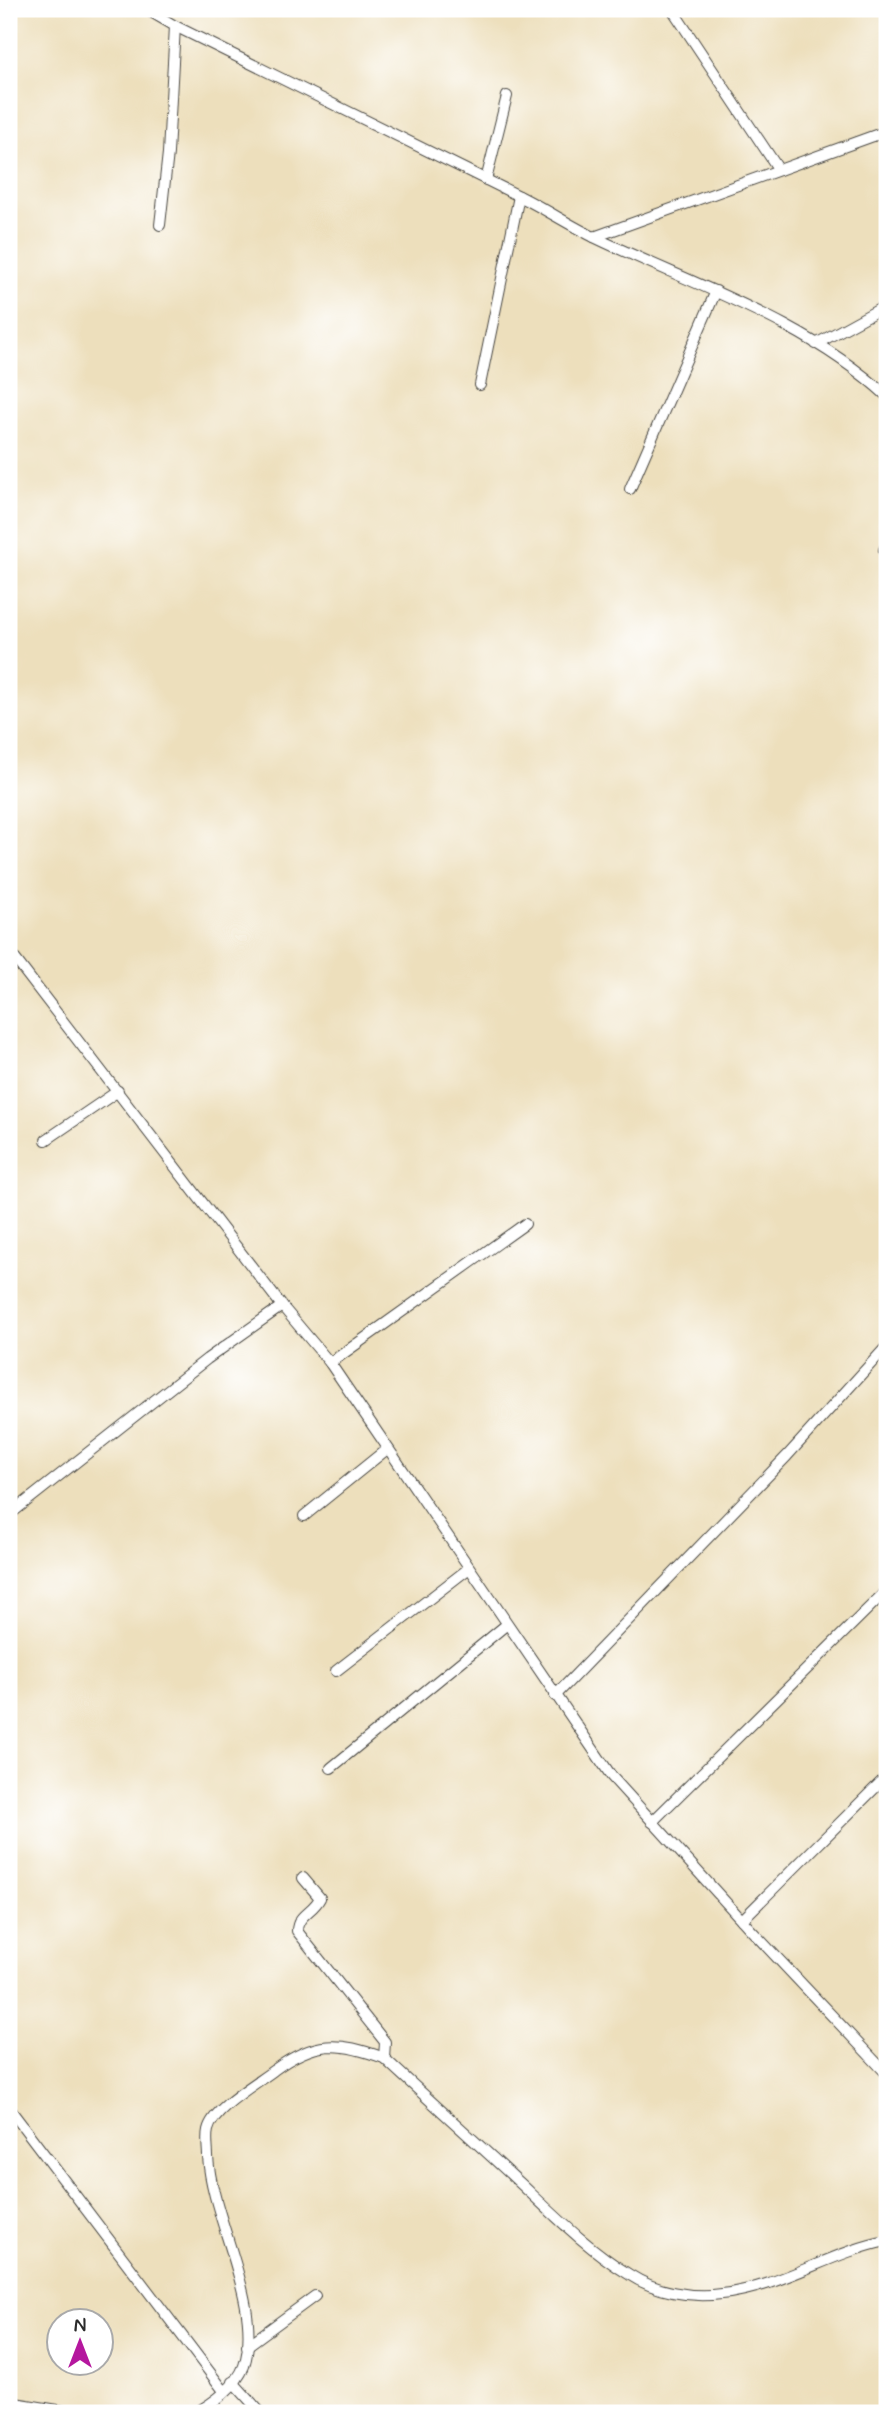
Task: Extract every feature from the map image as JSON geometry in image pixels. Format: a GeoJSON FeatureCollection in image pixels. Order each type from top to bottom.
{"type":"FeatureCollection","features":[{"type":"Feature","properties":{"kind":"street"},"geometry":{"type":"LineString","coordinates":[[146,9],[519,196],[594,237],[786,325],[874,384],[887,396]]}},
{"type":"Feature","properties":{"kind":"street"},"geometry":{"type":"LineString","coordinates":[[672,9],[779,170]]}},
{"type":"Feature","properties":{"kind":"street"},"geometry":{"type":"LineString","coordinates":[[160,225],[168,153],[176,26]]}},
{"type":"Feature","properties":{"kind":"street"},"geometry":{"type":"LineString","coordinates":[[486,180],[507,96]]}},
{"type":"Feature","properties":{"kind":"street"},"geometry":{"type":"LineString","coordinates":[[594,237],[887,131]]}},
{"type":"Feature","properties":{"kind":"street"},"geometry":{"type":"LineString","coordinates":[[480,385],[519,196]]}},
{"type":"Feature","properties":{"kind":"street"},"geometry":{"type":"LineString","coordinates":[[630,489],[716,291]]}},
{"type":"Feature","properties":{"kind":"street"},"geometry":{"type":"LineString","coordinates":[[816,344],[887,304]]}},
{"type":"Feature","properties":{"kind":"street"},"geometry":{"type":"LineString","coordinates":[[874,384],[887,380]]}},
{"type":"Feature","properties":{"kind":"street"},"geometry":{"type":"LineString","coordinates":[[9,951],[282,1306],[330,1363],[612,1777],[887,2073]]}},
{"type":"Feature","properties":{"kind":"street"},"geometry":{"type":"LineString","coordinates":[[46,1140],[118,1091]]}},
{"type":"Feature","properties":{"kind":"street"},"geometry":{"type":"LineString","coordinates":[[330,1363],[525,1224]]}},
{"type":"Feature","properties":{"kind":"street"},"geometry":{"type":"LineString","coordinates":[[9,1515],[207,1359],[282,1306]]}},
{"type":"Feature","properties":{"kind":"street"},"geometry":{"type":"LineString","coordinates":[[555,1696],[787,1456],[887,1346]]}},
{"type":"Feature","properties":{"kind":"street"},"geometry":{"type":"LineString","coordinates":[[304,1516],[387,1449]]}},
{"type":"Feature","properties":{"kind":"street"},"geometry":{"type":"LineString","coordinates":[[336,1671],[468,1569]]}},
{"type":"Feature","properties":{"kind":"street"},"geometry":{"type":"LineString","coordinates":[[652,1822],[885,1595]]}},
{"type":"Feature","properties":{"kind":"street"},"geometry":{"type":"LineString","coordinates":[[331,1768],[506,1625]]}},
{"type":"Feature","properties":{"kind":"street"},"geometry":{"type":"LineString","coordinates":[[742,1920],[887,1776]]}},
{"type":"Feature","properties":{"kind":"street"},"geometry":{"type":"LineString","coordinates":[[303,1878],[320,1898],[297,1923],[297,1931],[385,2042],[384,2057]]}},
{"type":"Feature","properties":{"kind":"street"},"geometry":{"type":"LineString","coordinates":[[195,2413],[207,2406],[233,2382],[244,2366],[247,2346],[242,2287],[213,2194],[208,2130],[214,2117],[225,2107],[292,2057],[310,2049],[342,2045],[361,2048],[384,2057],[579,2238],[631,2276],[657,2287],[699,2296],[753,2289],[865,2245],[887,2241]]}},
{"type":"Feature","properties":{"kind":"street"},"geometry":{"type":"LineString","coordinates":[[9,2108],[224,2391]]}},
{"type":"Feature","properties":{"kind":"street"},"geometry":{"type":"LineString","coordinates":[[247,2346],[315,2296]]}},
{"type":"Feature","properties":{"kind":"street"},"geometry":{"type":"LineString","coordinates":[[233,2382],[261,2413]]}},
{"type":"Feature","properties":{"kind":"street"},"geometry":{"type":"LineString","coordinates":[[9,2402],[76,2413]]}}]}
